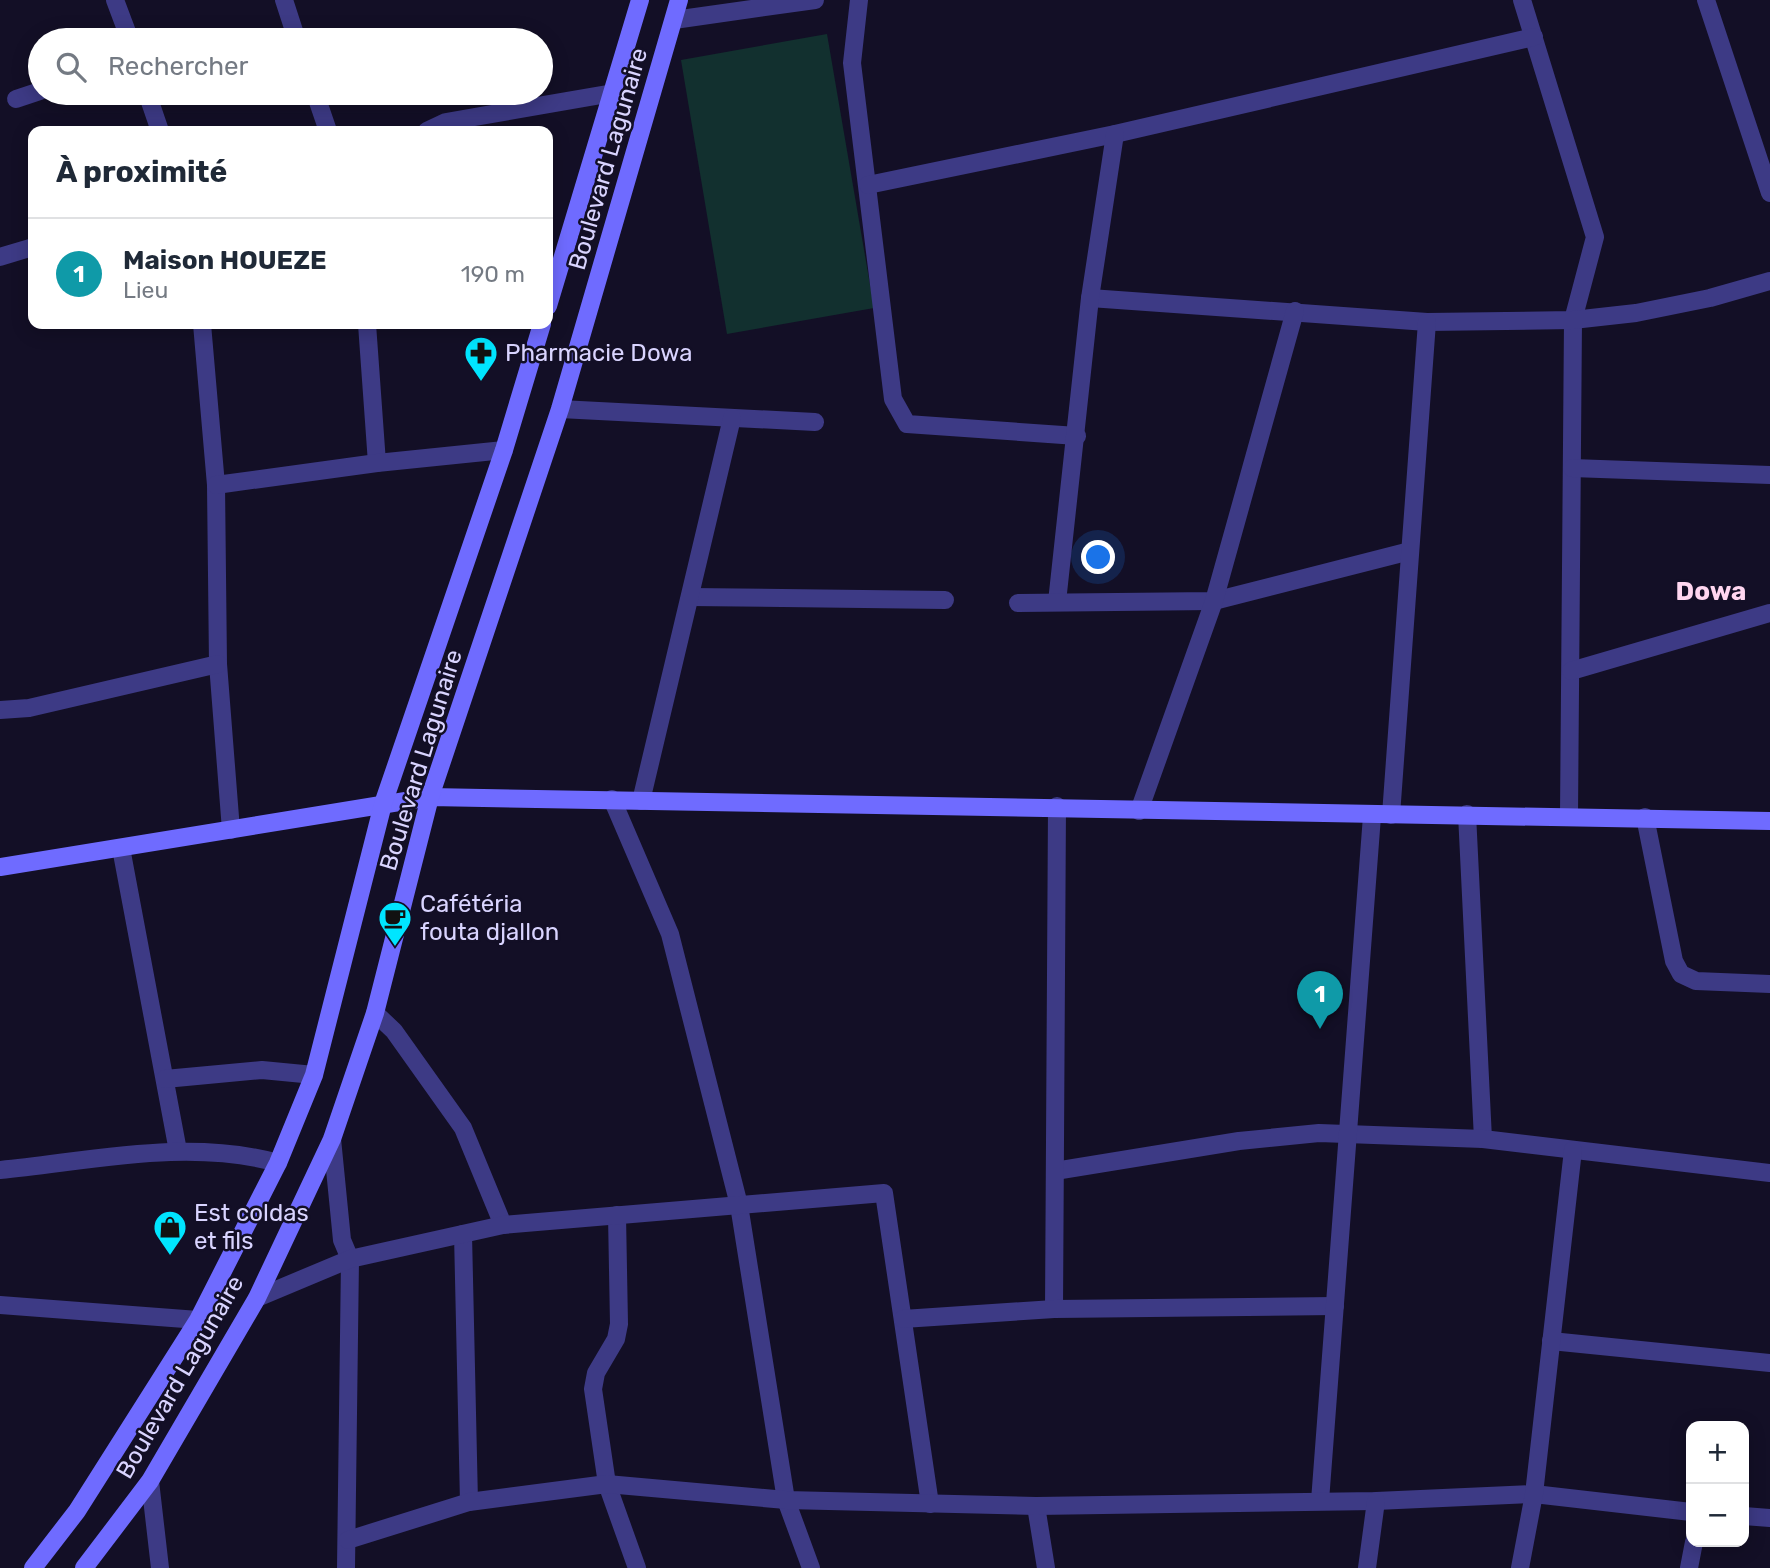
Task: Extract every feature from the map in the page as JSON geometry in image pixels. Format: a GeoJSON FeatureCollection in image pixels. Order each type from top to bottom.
{"type":"FeatureCollection","features":[{"type":"Feature","properties":{"kind":"main road","name":"Boulevard Lagunaire"},"geometry":{"type":"LineString","coordinates":[[553,290],[640,0]]}},
{"type":"Feature","properties":{"kind":"main road","name":"Boulevard Lagunaire"},"geometry":{"type":"LineString","coordinates":[[84,1568],[150,1482],[257,1298],[332,1139],[375,1013],[430,797],[560,408],[679,0]]}},
{"type":"Feature","properties":{"kind":"main road","name":"Boulevard Lagunaire"},"geometry":{"type":"LineString","coordinates":[[33,1568],[77,1511],[198,1320],[278,1163],[314,1075],[383,804],[504,450],[540,329]]}},
{"type":"Feature","properties":{"kind":"main road"},"geometry":{"type":"LineString","coordinates":[[0,867],[430,797],[1057,806],[1139,811],[1372,816],[1569,815],[1770,821]]}},
{"type":"Feature","properties":{"kind":"street"},"geometry":{"type":"LineString","coordinates":[[115,0],[126,28]]}},
{"type":"Feature","properties":{"kind":"street"},"geometry":{"type":"LineString","coordinates":[[284,0],[294,28]]}},
{"type":"Feature","properties":{"kind":"street"},"geometry":{"type":"LineString","coordinates":[[674,20],[815,0]]}},
{"type":"Feature","properties":{"kind":"street"},"geometry":{"type":"LineString","coordinates":[[859,0],[852,63],[893,399],[907,424],[1077,436]]}},
{"type":"Feature","properties":{"kind":"street"},"geometry":{"type":"LineString","coordinates":[[1522,0],[1595,237],[1573,320],[1569,815]]}},
{"type":"Feature","properties":{"kind":"street"},"geometry":{"type":"LineString","coordinates":[[1706,0],[1770,193]]}},
{"type":"Feature","properties":{"kind":"street"},"geometry":{"type":"LineString","coordinates":[[868,185],[1115,134],[1534,37]]}},
{"type":"Feature","properties":{"kind":"street"},"geometry":{"type":"LineString","coordinates":[[553,103],[613,93]]}},
{"type":"Feature","properties":{"kind":"street"},"geometry":{"type":"LineString","coordinates":[[16,99],[28,95]]}},
{"type":"Feature","properties":{"kind":"street"},"geometry":{"type":"LineString","coordinates":[[151,105],[158,126]]}},
{"type":"Feature","properties":{"kind":"street"},"geometry":{"type":"LineString","coordinates":[[319,105],[326,126]]}},
{"type":"Feature","properties":{"kind":"street"},"geometry":{"type":"LineString","coordinates":[[438,126],[446,122],[544,105]]}},
{"type":"Feature","properties":{"kind":"street"},"geometry":{"type":"LineString","coordinates":[[1057,602],[1090,298],[1115,134]]}},
{"type":"Feature","properties":{"kind":"street"},"geometry":{"type":"LineString","coordinates":[[0,257],[28,249]]}},
{"type":"Feature","properties":{"kind":"street"},"geometry":{"type":"LineString","coordinates":[[1090,298],[1427,321],[1573,320],[1636,313],[1710,298],[1770,281]]}},
{"type":"Feature","properties":{"kind":"street"},"geometry":{"type":"LineString","coordinates":[[1139,811],[1214,601],[1295,311]]}},
{"type":"Feature","properties":{"kind":"street"},"geometry":{"type":"LineString","coordinates":[[1391,815],[1427,321]]}},
{"type":"Feature","properties":{"kind":"street"},"geometry":{"type":"LineString","coordinates":[[202,329],[216,485],[218,664],[231,830]]}},
{"type":"Feature","properties":{"kind":"street"},"geometry":{"type":"LineString","coordinates":[[368,329],[377,463]]}},
{"type":"Feature","properties":{"kind":"street"},"geometry":{"type":"LineString","coordinates":[[560,408],[816,422]]}},
{"type":"Feature","properties":{"kind":"street"},"geometry":{"type":"LineString","coordinates":[[641,801],[732,418]]}},
{"type":"Feature","properties":{"kind":"street"},"geometry":{"type":"LineString","coordinates":[[216,485],[377,463],[504,450]]}},
{"type":"Feature","properties":{"kind":"street"},"geometry":{"type":"LineString","coordinates":[[1572,468],[1770,475]]}},
{"type":"Feature","properties":{"kind":"street"},"geometry":{"type":"LineString","coordinates":[[1018,603],[1214,601],[1410,551]]}},
{"type":"Feature","properties":{"kind":"street"},"geometry":{"type":"LineString","coordinates":[[690,597],[945,600]]}},
{"type":"Feature","properties":{"kind":"street"},"geometry":{"type":"LineString","coordinates":[[1570,671],[1770,613]]}},
{"type":"Feature","properties":{"kind":"street"},"geometry":{"type":"LineString","coordinates":[[0,710],[29,708],[218,664]]}},
{"type":"Feature","properties":{"kind":"street"},"geometry":{"type":"LineString","coordinates":[[612,799],[670,934],[739,1205],[786,1500],[811,1568]]}},
{"type":"Feature","properties":{"kind":"street"},"geometry":{"type":"LineString","coordinates":[[1054,1308],[1057,806]]}},
{"type":"Feature","properties":{"kind":"street"},"geometry":{"type":"LineString","coordinates":[[1467,814],[1483,1139]]}},
{"type":"Feature","properties":{"kind":"street"},"geometry":{"type":"LineString","coordinates":[[1320,1501],[1372,816]]}},
{"type":"Feature","properties":{"kind":"street"},"geometry":{"type":"LineString","coordinates":[[1645,817],[1674,961],[1681,974],[1696,981],[1770,984]]}},
{"type":"Feature","properties":{"kind":"street"},"geometry":{"type":"LineString","coordinates":[[121,848],[178,1151]]}},
{"type":"Feature","properties":{"kind":"street"},"geometry":{"type":"LineString","coordinates":[[375,1013],[394,1031],[463,1128],[503,1225]]}},
{"type":"Feature","properties":{"kind":"street"},"geometry":{"type":"LineString","coordinates":[[165,1079],[262,1070],[314,1075]]}},
{"type":"Feature","properties":{"kind":"street"},"geometry":{"type":"LineString","coordinates":[[1055,1171],[1239,1141],[1319,1133],[1348,1133],[1483,1139],[1770,1173]]}},
{"type":"Feature","properties":{"kind":"street"},"geometry":{"type":"LineString","coordinates":[[332,1139],[342,1240],[349,1259],[346,1568]]}},
{"type":"Feature","properties":{"kind":"street"},"geometry":{"type":"LineString","coordinates":[[1520,1568],[1534,1494],[1573,1150]]}},
{"type":"Feature","properties":{"kind":"street"},"geometry":{"type":"LineString","coordinates":[[1,1168],[178,1151],[261,1158],[278,1163]]}},
{"type":"Feature","properties":{"kind":"street"},"geometry":{"type":"LineString","coordinates":[[257,1298],[349,1259],[503,1225],[884,1193],[930,1504]]}},
{"type":"Feature","properties":{"kind":"street"},"geometry":{"type":"LineString","coordinates":[[617,1215],[617,1339],[596,1373],[593,1389],[607,1484],[637,1568]]}},
{"type":"Feature","properties":{"kind":"street"},"geometry":{"type":"LineString","coordinates":[[463,1234],[469,1502]]}},
{"type":"Feature","properties":{"kind":"street"},"geometry":{"type":"LineString","coordinates":[[0,1305],[198,1320]]}},
{"type":"Feature","properties":{"kind":"street"},"geometry":{"type":"LineString","coordinates":[[903,1319],[1054,1308],[1335,1307]]}},
{"type":"Feature","properties":{"kind":"street"},"geometry":{"type":"LineString","coordinates":[[1551,1341],[1770,1363]]}},
{"type":"Feature","properties":{"kind":"street"},"geometry":{"type":"LineString","coordinates":[[150,1482],[160,1568]]}},
{"type":"Feature","properties":{"kind":"street"},"geometry":{"type":"LineString","coordinates":[[348,1540],[469,1502],[607,1484],[786,1500],[1036,1506],[1376,1501],[1534,1494],[1686,1511]]}},
{"type":"Feature","properties":{"kind":"street"},"geometry":{"type":"LineString","coordinates":[[1367,1568],[1376,1501]]}},
{"type":"Feature","properties":{"kind":"street"},"geometry":{"type":"LineString","coordinates":[[1036,1506],[1046,1568]]}},
{"type":"Feature","properties":{"kind":"street"},"geometry":{"type":"LineString","coordinates":[[1749,1516],[1770,1518]]}},
{"type":"Feature","properties":{"kind":"street"},"geometry":{"type":"LineString","coordinates":[[1689,1568],[1693,1547]]}},
{"type":"Feature","properties":{"kind":"green space"},"geometry":{"type":"Polygon","coordinates":[[[827,34],[874,308],[727,334],[681,60],[827,34]]]}},
{"type":"Feature","properties":{"kind":"place","name":"Pharmacie Dowa"},"geometry":{"type":"Point","coordinates":[481,383]}},
{"type":"Feature","properties":{"kind":"place","name":"Cafétéria fouta djallon"},"geometry":{"type":"Point","coordinates":[395,948]}},
{"type":"Feature","properties":{"kind":"place","name":"Maison HOUEZE"},"geometry":{"type":"Point","coordinates":[1320,1029]}},
{"type":"Feature","properties":{"kind":"place","name":"Est coldas et fils"},"geometry":{"type":"Point","coordinates":[170,1257]}},
{"type":"Feature","properties":{"kind":"district","name":"Dowa"},"geometry":{"type":"Point","coordinates":[1711,591]}}]}
